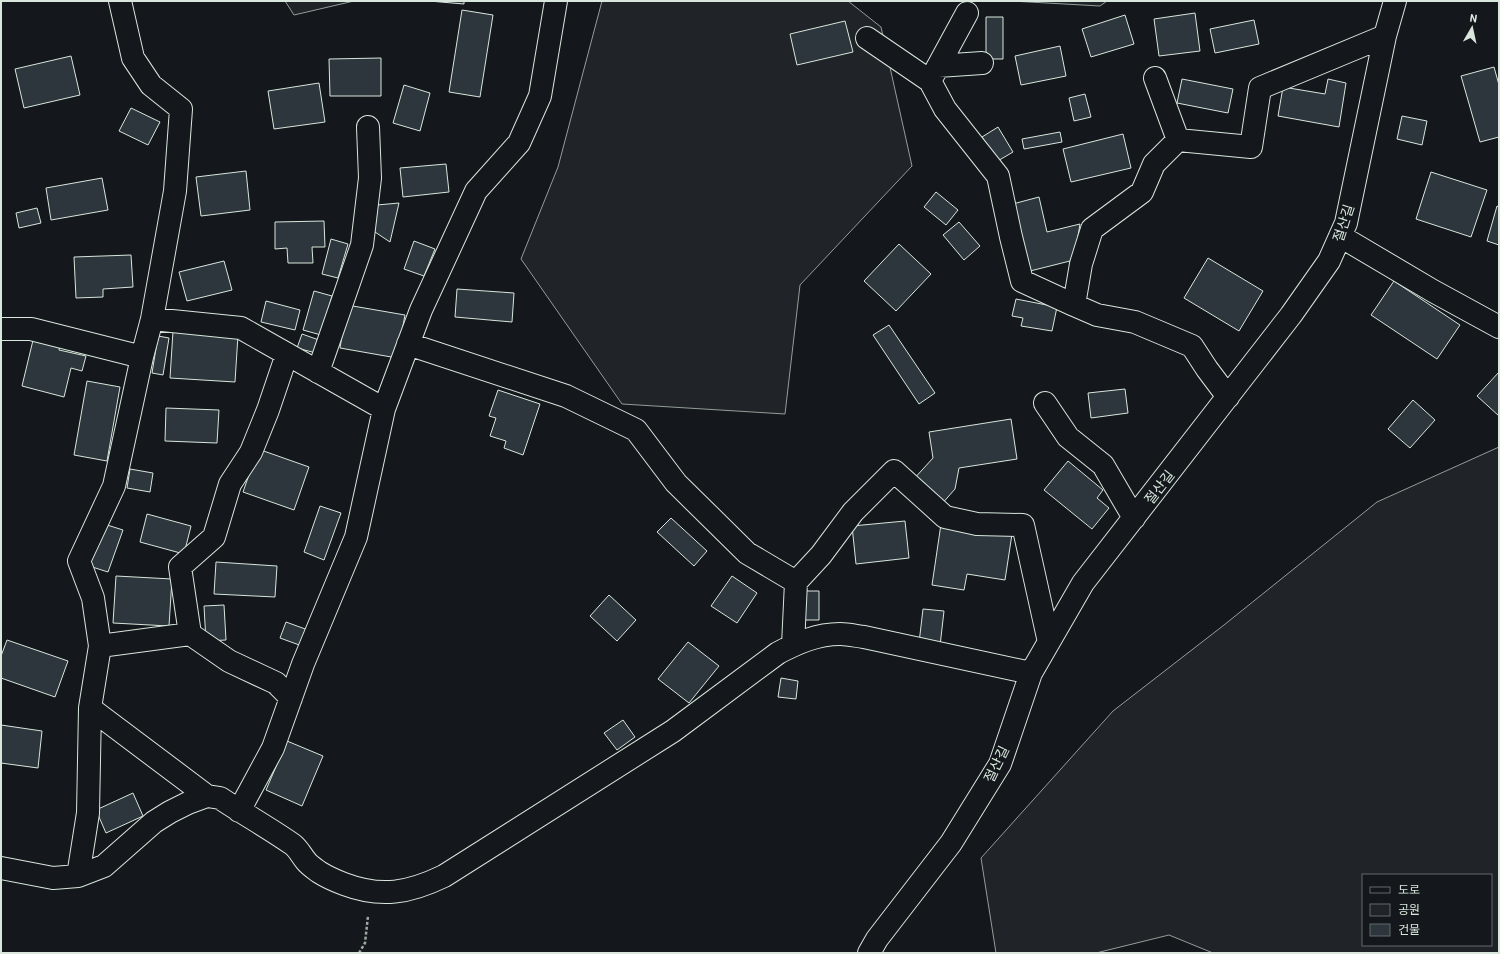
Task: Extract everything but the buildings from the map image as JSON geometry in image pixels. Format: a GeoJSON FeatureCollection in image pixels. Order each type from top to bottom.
{"type":"FeatureCollection","features":[{"type":"Feature","properties":{"kind":"street"},"geometry":{"type":"LineString","coordinates":[[78,876],[88,813],[90,708],[100,646],[93,598],[79,561],[114,486],[142,357],[152,319],[175,191],[181,109],[151,85],[132,58],[117,1]]}},
{"type":"Feature","properties":{"kind":"street"},"geometry":{"type":"LineString","coordinates":[[240,811],[273,748],[303,664],[356,537],[384,409],[421,310],[476,191],[519,143],[540,96],[556,1]]}},
{"type":"Feature","properties":{"kind":"street","name":"절산길"},"geometry":{"type":"LineString","coordinates":[[869,953],[877,939],[951,843],[1000,764],[1031,673],[1083,583],[1291,315],[1329,261],[1347,216],[1385,36],[1395,1]]}},
{"type":"Feature","properties":{"kind":"street"},"geometry":{"type":"LineString","coordinates":[[967,13],[934,73],[945,109],[998,176],[1022,281],[1097,315],[1135,322],[1192,346],[1228,397]]}},
{"type":"Feature","properties":{"kind":"street"},"geometry":{"type":"LineString","coordinates":[[1178,140],[1251,147],[1260,88],[1385,36]]}},
{"type":"Feature","properties":{"kind":"street"},"geometry":{"type":"LineString","coordinates":[[867,38],[934,73],[982,63]]}},
{"type":"Feature","properties":{"kind":"street"},"geometry":{"type":"LineString","coordinates":[[1155,78],[1178,140]]}},
{"type":"Feature","properties":{"kind":"street"},"geometry":{"type":"LineString","coordinates":[[318,372],[362,245],[370,178],[368,127]]}},
{"type":"Feature","properties":{"kind":"street"},"geometry":{"type":"LineString","coordinates":[[1074,305],[1081,264],[1092,229],[1142,192],[1154,164],[1178,140]]}},
{"type":"Feature","properties":{"kind":"street"},"geometry":{"type":"LineString","coordinates":[[1340,236],[1433,291],[1499,327]]}},
{"type":"Feature","properties":{"kind":"street"},"geometry":{"type":"LineString","coordinates":[[152,319],[241,328],[384,409]]}},
{"type":"Feature","properties":{"kind":"street"},"geometry":{"type":"LineString","coordinates":[[1,329],[32,329],[142,357]]}},
{"type":"Feature","properties":{"kind":"street"},"geometry":{"type":"LineString","coordinates":[[408,344],[566,396],[636,430],[676,483],[747,553],[796,582]]}},
{"type":"Feature","properties":{"kind":"street"},"geometry":{"type":"LineString","coordinates":[[190,634],[180,567],[214,537],[230,484],[251,452],[268,410],[287,354]]}},
{"type":"Feature","properties":{"kind":"street"},"geometry":{"type":"LineString","coordinates":[[1045,403],[1068,437],[1103,465],[1134,518]]}},
{"type":"Feature","properties":{"kind":"street"},"geometry":{"type":"LineString","coordinates":[[793,645],[796,582],[821,555],[853,512],[894,471],[945,517],[977,524],[1023,525],[1049,642]]}},
{"type":"Feature","properties":{"kind":"street"},"geometry":{"type":"LineString","coordinates":[[100,646],[190,634],[229,661],[276,683],[291,698]]}},
{"type":"Feature","properties":{"kind":"street"},"geometry":{"type":"LineString","coordinates":[[90,708],[207,796],[220,798],[294,845],[306,862],[320,873],[360,890],[393,892],[424,886],[444,876],[673,731],[778,653],[793,645],[818,636],[840,634],[864,637],[1031,673]]}},
{"type":"Feature","properties":{"kind":"street"},"geometry":{"type":"LineString","coordinates":[[1,868],[53,878],[78,876],[104,866],[154,822],[170,812],[207,796]]}},
{"type":"Feature","properties":{"kind":"path"},"geometry":{"type":"LineString","coordinates":[[359,953],[365,944],[370,891]]}},
{"type":"Feature","properties":{"kind":"green space"},"geometry":{"type":"Polygon","coordinates":[[[285,1],[354,1],[294,15],[285,1]]]}},
{"type":"Feature","properties":{"kind":"green space"},"geometry":{"type":"Polygon","coordinates":[[[602,1],[848,1],[881,27],[912,166],[800,285],[785,414],[622,404],[521,259],[558,167],[602,1]]]}},
{"type":"Feature","properties":{"kind":"green space"},"geometry":{"type":"Polygon","coordinates":[[[1011,1],[1107,1],[1100,6],[1011,1]]]}},
{"type":"Feature","properties":{"kind":"green space"},"geometry":{"type":"Polygon","coordinates":[[[1499,447],[1499,953],[1213,953],[1169,935],[1096,953],[996,953],[981,858],[1113,711],[1224,625],[1377,502],[1499,447]]]}}]}
